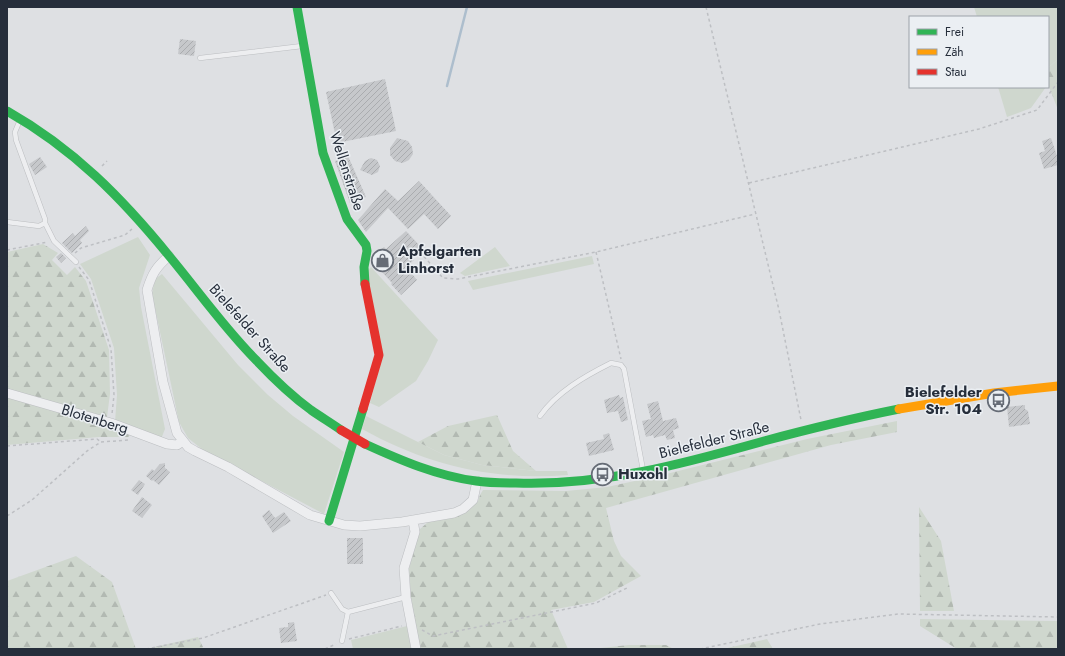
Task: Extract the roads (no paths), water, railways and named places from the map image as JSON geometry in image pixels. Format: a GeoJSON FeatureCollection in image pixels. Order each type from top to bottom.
{"type":"FeatureCollection","features":[{"type":"Feature","properties":{"kind":"main road","name":"Wellenstraße"},"geometry":{"type":"LineString","coordinates":[[297,7],[323,153],[347,219],[366,245],[367,251],[364,267],[364,279],[379,355],[329,521]]}},
{"type":"Feature","properties":{"kind":"main road","name":"Bielefelder Straße"},"geometry":{"type":"LineString","coordinates":[[7,111],[21,118],[45,134],[77,159],[110,190],[140,222],[250,354],[302,403],[341,430],[365,444],[410,464],[438,472],[477,481],[520,484],[565,484],[604,479],[643,472],[803,431],[894,410],[998,392],[1058,386]]}},
{"type":"Feature","properties":{"kind":"street"},"geometry":{"type":"LineString","coordinates":[[169,256],[159,265],[151,276],[147,290],[163,382],[177,434],[195,451],[228,466],[310,515],[329,521],[360,526],[413,520],[454,513],[463,509],[473,500],[477,481]]}},
{"type":"Feature","properties":{"kind":"street","name":"Blotenberg"},"geometry":{"type":"LineString","coordinates":[[7,393],[111,423],[167,444],[177,445],[183,441]]}},
{"type":"Feature","properties":{"kind":"street"},"geometry":{"type":"LineString","coordinates":[[413,520],[415,532],[404,568],[406,597],[416,624],[416,649]]}},
{"type":"Feature","properties":{"kind":"lane"},"geometry":{"type":"LineString","coordinates":[[200,58],[304,46]]}},
{"type":"Feature","properties":{"kind":"lane"},"geometry":{"type":"LineString","coordinates":[[21,118],[15,132],[16,140],[46,219],[45,223],[54,241],[76,262]]}},
{"type":"Feature","properties":{"kind":"lane"},"geometry":{"type":"LineString","coordinates":[[7,222],[39,226],[45,223]]}},
{"type":"Feature","properties":{"kind":"lane"},"geometry":{"type":"LineString","coordinates":[[540,416],[551,402],[581,380],[611,363],[621,365],[624,368],[643,472]]}},
{"type":"Feature","properties":{"kind":"lane"},"geometry":{"type":"LineString","coordinates":[[331,594],[342,610],[348,612],[406,597]]}},
{"type":"Feature","properties":{"kind":"lane"},"geometry":{"type":"LineString","coordinates":[[342,641],[348,612]]}},
{"type":"Feature","properties":{"kind":"waterway"},"geometry":{"type":"LineString","coordinates":[[447,86],[467,7]]}},
{"type":"Feature","properties":{"kind":"place","name":"Apfelgarten Linhorst"},"geometry":{"type":"Point","coordinates":[383,260]}},
{"type":"Feature","properties":{"kind":"place","name":"Bielefelder Str. 104"},"geometry":{"type":"Point","coordinates":[998,401]}},
{"type":"Feature","properties":{"kind":"place","name":"Huxohl"},"geometry":{"type":"Point","coordinates":[602,474]}}]}
